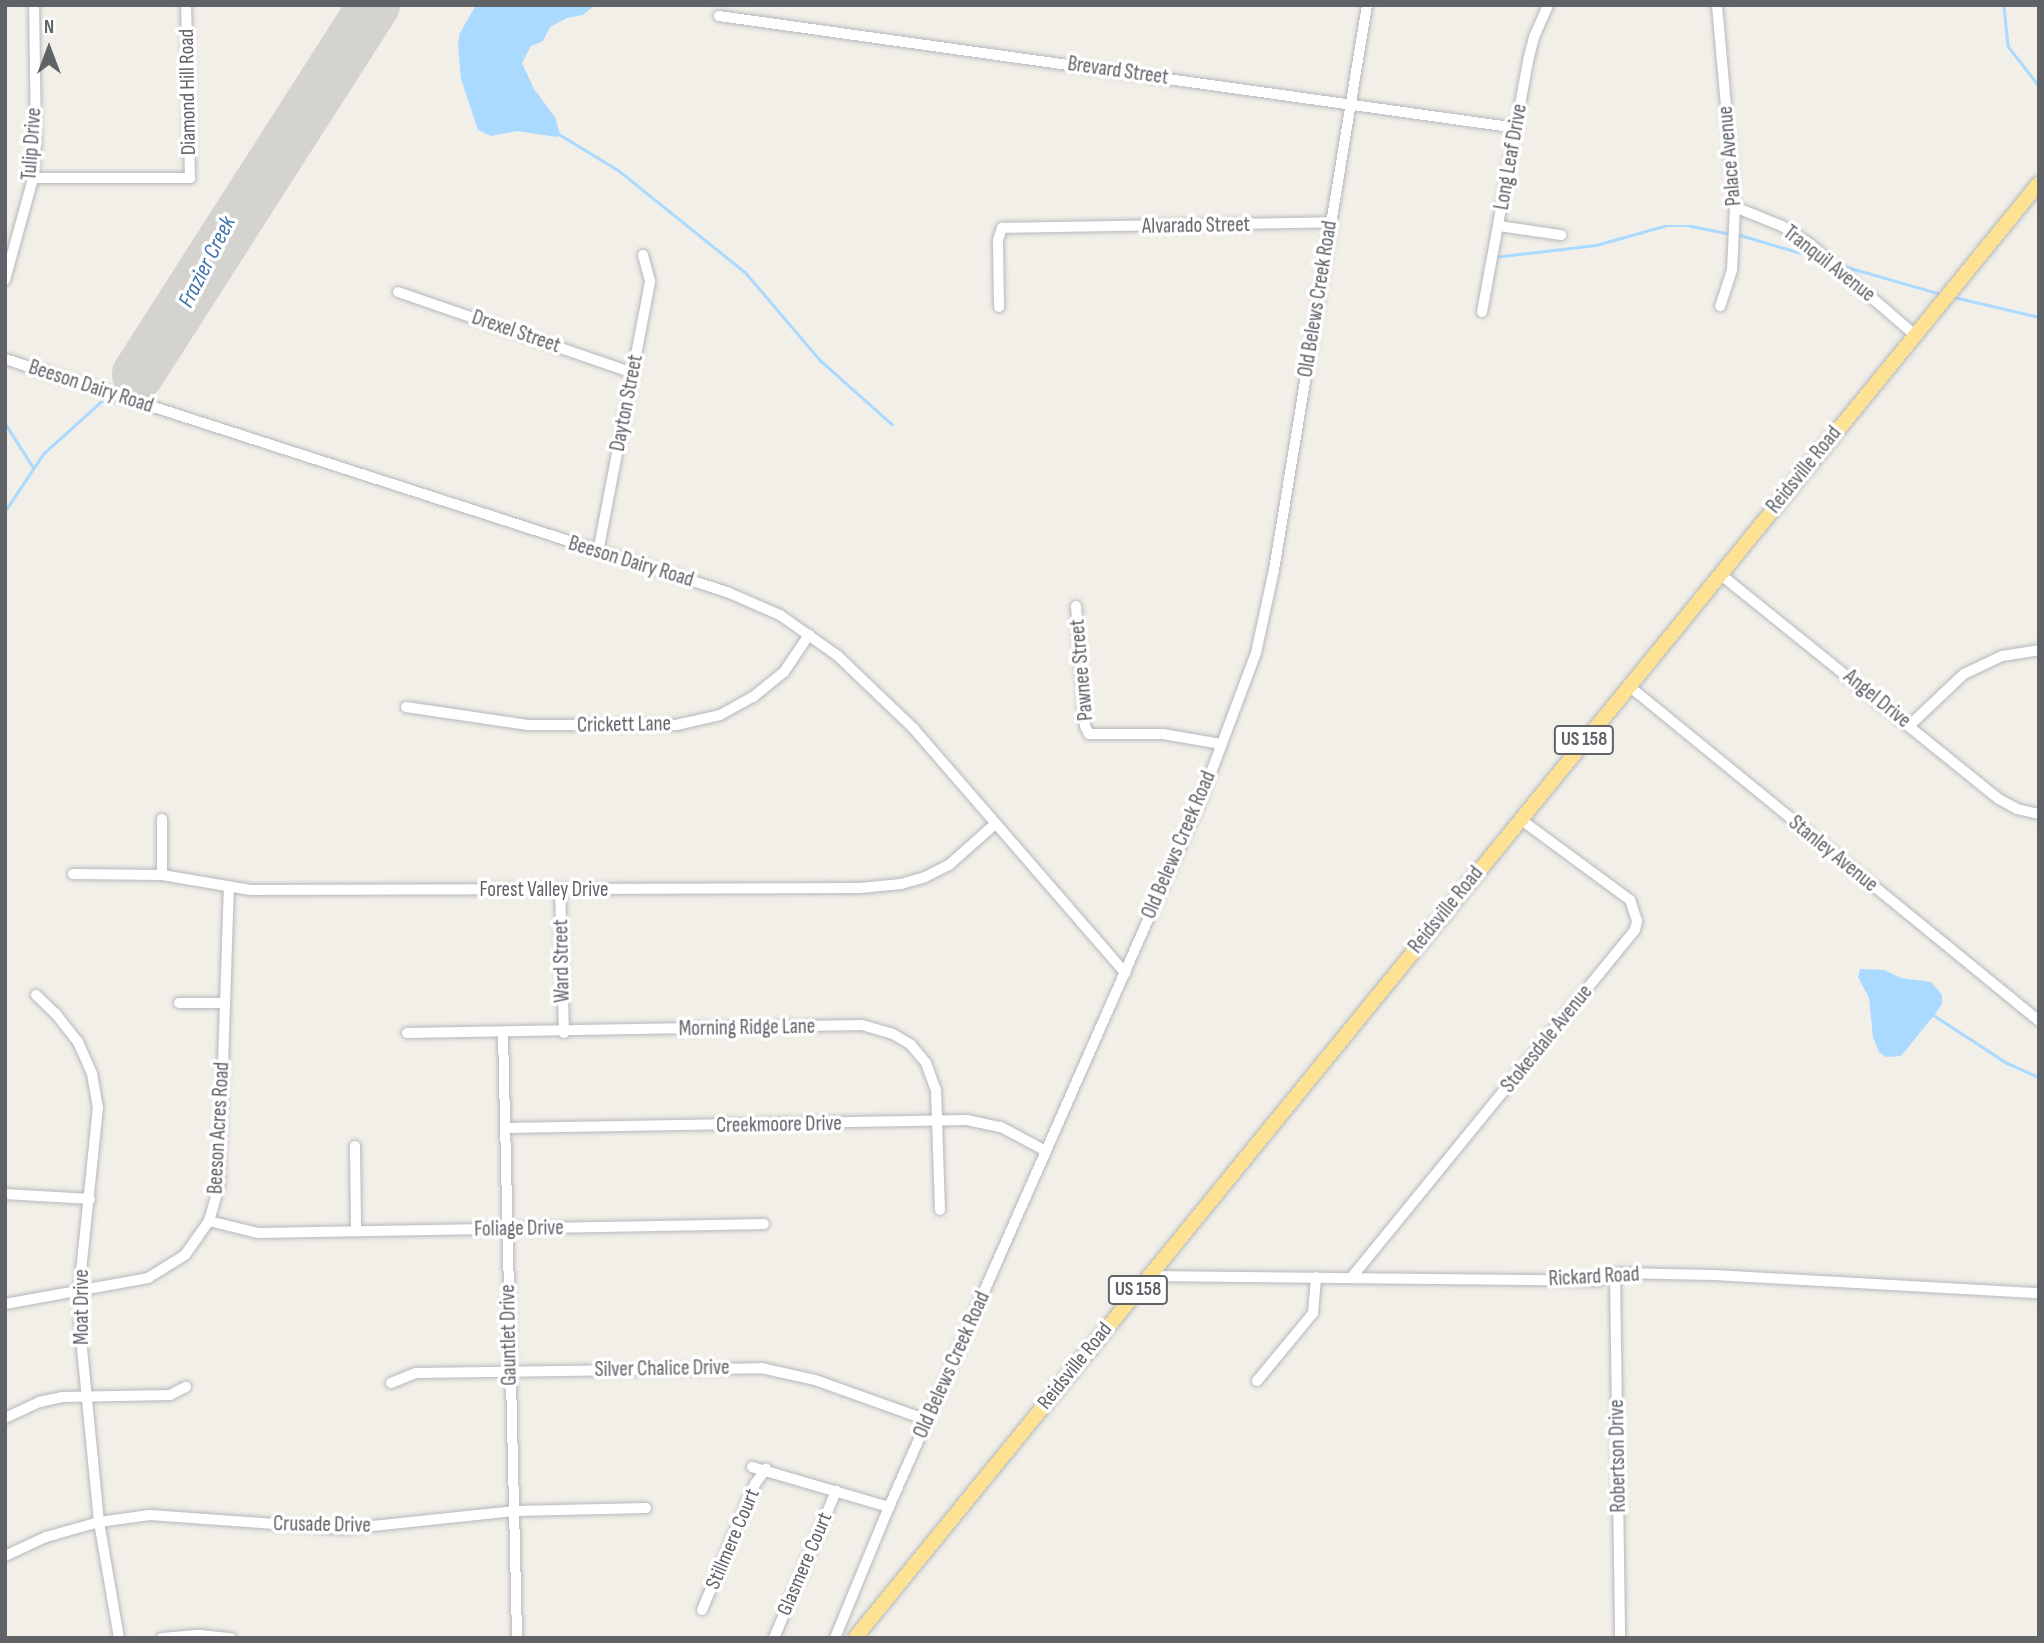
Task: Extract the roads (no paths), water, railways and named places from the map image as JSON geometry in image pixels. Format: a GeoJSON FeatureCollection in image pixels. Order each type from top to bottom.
{"type":"FeatureCollection","features":[{"type":"Feature","properties":{"kind":"highway","name":"Reidsville Road"},"geometry":{"type":"LineString","coordinates":[[855,1638],[2039,183]]}},
{"type":"Feature","properties":{"kind":"street","name":"Tulip Drive"},"geometry":{"type":"LineString","coordinates":[[5,280],[33,178],[36,142],[34,5]]}},
{"type":"Feature","properties":{"kind":"street","name":"Diamond Hill Road"},"geometry":{"type":"LineString","coordinates":[[33,178],[190,178],[186,5]]}},
{"type":"Feature","properties":{"kind":"street","name":"Old Belews Creek Road"},"geometry":{"type":"LineString","coordinates":[[835,1638],[889,1507],[1125,973],[1256,653],[1274,570],[1367,5]]}},
{"type":"Feature","properties":{"kind":"street","name":"Long Leaf Drive"},"geometry":{"type":"LineString","coordinates":[[1482,312],[1534,37],[1548,5]]}},
{"type":"Feature","properties":{"kind":"street","name":"Palace Avenue"},"geometry":{"type":"LineString","coordinates":[[1717,5],[1735,207],[1731,270],[1720,306]]}},
{"type":"Feature","properties":{"kind":"street","name":"Brevard Street"},"geometry":{"type":"LineString","coordinates":[[719,16],[1517,128]]}},
{"type":"Feature","properties":{"kind":"street","name":"Tranquil Avenue"},"geometry":{"type":"LineString","coordinates":[[1735,207],[1782,226],[1811,245],[1914,335]]}},
{"type":"Feature","properties":{"kind":"street","name":"Alvarado Street"},"geometry":{"type":"LineString","coordinates":[[999,307],[998,240],[1002,228],[1027,225],[1061,229],[1331,222]]}},
{"type":"Feature","properties":{"kind":"street"},"geometry":{"type":"LineString","coordinates":[[1499,226],[1562,235]]}},
{"type":"Feature","properties":{"kind":"street","name":"Dayton Street"},"geometry":{"type":"LineString","coordinates":[[598,552],[650,281],[643,255]]}},
{"type":"Feature","properties":{"kind":"street","name":"Drexel Street"},"geometry":{"type":"LineString","coordinates":[[398,292],[634,373]]}},
{"type":"Feature","properties":{"kind":"street","name":"Beeson Dairy Road"},"geometry":{"type":"LineString","coordinates":[[5,359],[727,592],[780,615],[838,656],[914,729],[1125,973]]}},
{"type":"Feature","properties":{"kind":"street","name":"Angel Drive"},"geometry":{"type":"LineString","coordinates":[[1720,574],[1999,799],[2017,809],[2039,814]]}},
{"type":"Feature","properties":{"kind":"street","name":"Pawnee Street"},"geometry":{"type":"LineString","coordinates":[[1076,606],[1085,726],[1089,734],[1163,734],[1221,744]]}},
{"type":"Feature","properties":{"kind":"street","name":"Crickett Lane"},"geometry":{"type":"LineString","coordinates":[[406,707],[528,725],[677,725],[720,715],[752,697],[783,672],[808,635]]}},
{"type":"Feature","properties":{"kind":"street"},"geometry":{"type":"LineString","coordinates":[[1910,725],[1964,674],[2002,656],[2039,650]]}},
{"type":"Feature","properties":{"kind":"street","name":"Stanley Avenue"},"geometry":{"type":"LineString","coordinates":[[1629,686],[2039,1021]]}},
{"type":"Feature","properties":{"kind":"street"},"geometry":{"type":"LineString","coordinates":[[162,819],[162,876]]}},
{"type":"Feature","properties":{"kind":"street","name":"Stokesdale Avenue"},"geometry":{"type":"LineString","coordinates":[[1351,1278],[1634,930],[1636,912],[1630,900],[1520,819]]}},
{"type":"Feature","properties":{"kind":"street","name":"Forest Valley Drive"},"geometry":{"type":"LineString","coordinates":[[73,874],[162,876],[229,887],[860,888],[901,884],[925,877],[949,865],[995,824]]}},
{"type":"Feature","properties":{"kind":"street","name":"Beeson Acres Road"},"geometry":{"type":"LineString","coordinates":[[5,1304],[134,1282],[161,1272],[185,1255],[209,1222],[219,1185],[229,887]]}},
{"type":"Feature","properties":{"kind":"street","name":"Ward Street"},"geometry":{"type":"LineString","coordinates":[[560,889],[564,1033]]}},
{"type":"Feature","properties":{"kind":"street","name":"Moat Drive"},"geometry":{"type":"LineString","coordinates":[[36,995],[68,1027],[92,1074],[98,1124],[79,1291],[99,1522],[119,1638]]}},
{"type":"Feature","properties":{"kind":"street"},"geometry":{"type":"LineString","coordinates":[[179,1003],[225,1003]]}},
{"type":"Feature","properties":{"kind":"street","name":"Morning Ridge Lane"},"geometry":{"type":"LineString","coordinates":[[407,1033],[564,1033],[862,1026],[894,1034],[911,1045],[926,1063],[936,1090],[940,1210]]}},
{"type":"Feature","properties":{"kind":"street","name":"Gauntlet Drive"},"geometry":{"type":"LineString","coordinates":[[503,1033],[517,1638]]}},
{"type":"Feature","properties":{"kind":"street","name":"Creekmoore Drive"},"geometry":{"type":"LineString","coordinates":[[506,1128],[967,1121],[1001,1127],[1046,1152]]}},
{"type":"Feature","properties":{"kind":"street"},"geometry":{"type":"LineString","coordinates":[[355,1146],[356,1230]]}},
{"type":"Feature","properties":{"kind":"street"},"geometry":{"type":"LineString","coordinates":[[5,1194],[90,1199]]}},
{"type":"Feature","properties":{"kind":"street","name":"Foliage Drive"},"geometry":{"type":"LineString","coordinates":[[209,1222],[240,1231],[273,1233],[764,1224]]}},
{"type":"Feature","properties":{"kind":"street","name":"Rickard Road"},"geometry":{"type":"LineString","coordinates":[[1149,1276],[1598,1281],[1615,1273],[1714,1275],[2039,1293]]}},
{"type":"Feature","properties":{"kind":"street","name":"Robertson Drive"},"geometry":{"type":"LineString","coordinates":[[1615,1273],[1620,1638]]}},
{"type":"Feature","properties":{"kind":"street"},"geometry":{"type":"LineString","coordinates":[[1257,1381],[1313,1313],[1316,1277]]}},
{"type":"Feature","properties":{"kind":"street","name":"Silver Chalice Drive"},"geometry":{"type":"LineString","coordinates":[[391,1383],[416,1373],[761,1368],[815,1380],[927,1420]]}},
{"type":"Feature","properties":{"kind":"street"},"geometry":{"type":"LineString","coordinates":[[5,1418],[39,1402],[86,1394],[170,1395],[186,1387]]}},
{"type":"Feature","properties":{"kind":"street"},"geometry":{"type":"LineString","coordinates":[[752,1467],[889,1507]]}},
{"type":"Feature","properties":{"kind":"street","name":"Stillmere Court"},"geometry":{"type":"LineString","coordinates":[[702,1610],[755,1484],[766,1469]]}},
{"type":"Feature","properties":{"kind":"street","name":"Glasmere Court"},"geometry":{"type":"LineString","coordinates":[[774,1638],[836,1490]]}},
{"type":"Feature","properties":{"kind":"street","name":"Crusade Drive"},"geometry":{"type":"LineString","coordinates":[[5,1556],[46,1537],[99,1522],[150,1515],[187,1516],[308,1529],[344,1529],[514,1511],[646,1508]]}},
{"type":"Feature","properties":{"kind":"street"},"geometry":{"type":"LineString","coordinates":[[162,1638],[200,1635],[230,1638]]}},
{"type":"Feature","properties":{"kind":"water"},"geometry":{"type":"Polygon","coordinates":[[[476,5],[595,5],[583,15],[567,18],[550,27],[543,41],[531,46],[522,63],[534,89],[555,117],[560,134],[557,137],[517,131],[491,136],[478,130],[461,79],[458,44],[460,33],[476,5]]]}},
{"type":"Feature","properties":{"kind":"water"},"geometry":{"type":"Polygon","coordinates":[[[1860,969],[1884,970],[1901,978],[1931,982],[1942,995],[1942,1004],[1901,1056],[1886,1057],[1879,1052],[1873,1037],[1869,998],[1858,977],[1860,969]]]}},
{"type":"Feature","properties":{"kind":"waterway"},"geometry":{"type":"LineString","coordinates":[[377,5],[377,19]]}},
{"type":"Feature","properties":{"kind":"waterway","name":"Frazier Creek"},"geometry":{"type":"LineString","coordinates":[[114,389],[167,342],[217,248],[241,194],[278,136],[360,33],[398,5]]}},
{"type":"Feature","properties":{"kind":"waterway"},"geometry":{"type":"LineString","coordinates":[[2004,5],[2008,46],[2039,86]]}},
{"type":"Feature","properties":{"kind":"waterway"},"geometry":{"type":"LineString","coordinates":[[559,134],[618,170],[746,273],[821,361],[892,424]]}},
{"type":"Feature","properties":{"kind":"waterway"},"geometry":{"type":"LineString","coordinates":[[1494,257],[1596,245],[1664,226],[1691,226],[1731,234]]}},
{"type":"Feature","properties":{"kind":"waterway"},"geometry":{"type":"LineString","coordinates":[[1737,234],[1821,259]]}},
{"type":"Feature","properties":{"kind":"waterway"},"geometry":{"type":"LineString","coordinates":[[1840,265],[1941,294]]}},
{"type":"Feature","properties":{"kind":"waterway"},"geometry":{"type":"LineString","coordinates":[[1954,297],[2039,317]]}},
{"type":"Feature","properties":{"kind":"waterway","name":"Frazier Creek"},"geometry":{"type":"LineString","coordinates":[[5,511],[43,454],[106,397]]}},
{"type":"Feature","properties":{"kind":"waterway"},"geometry":{"type":"LineString","coordinates":[[5,423],[33,467]]}},
{"type":"Feature","properties":{"kind":"waterway"},"geometry":{"type":"LineString","coordinates":[[1932,1014],[2007,1063],[2039,1077]]}}]}
